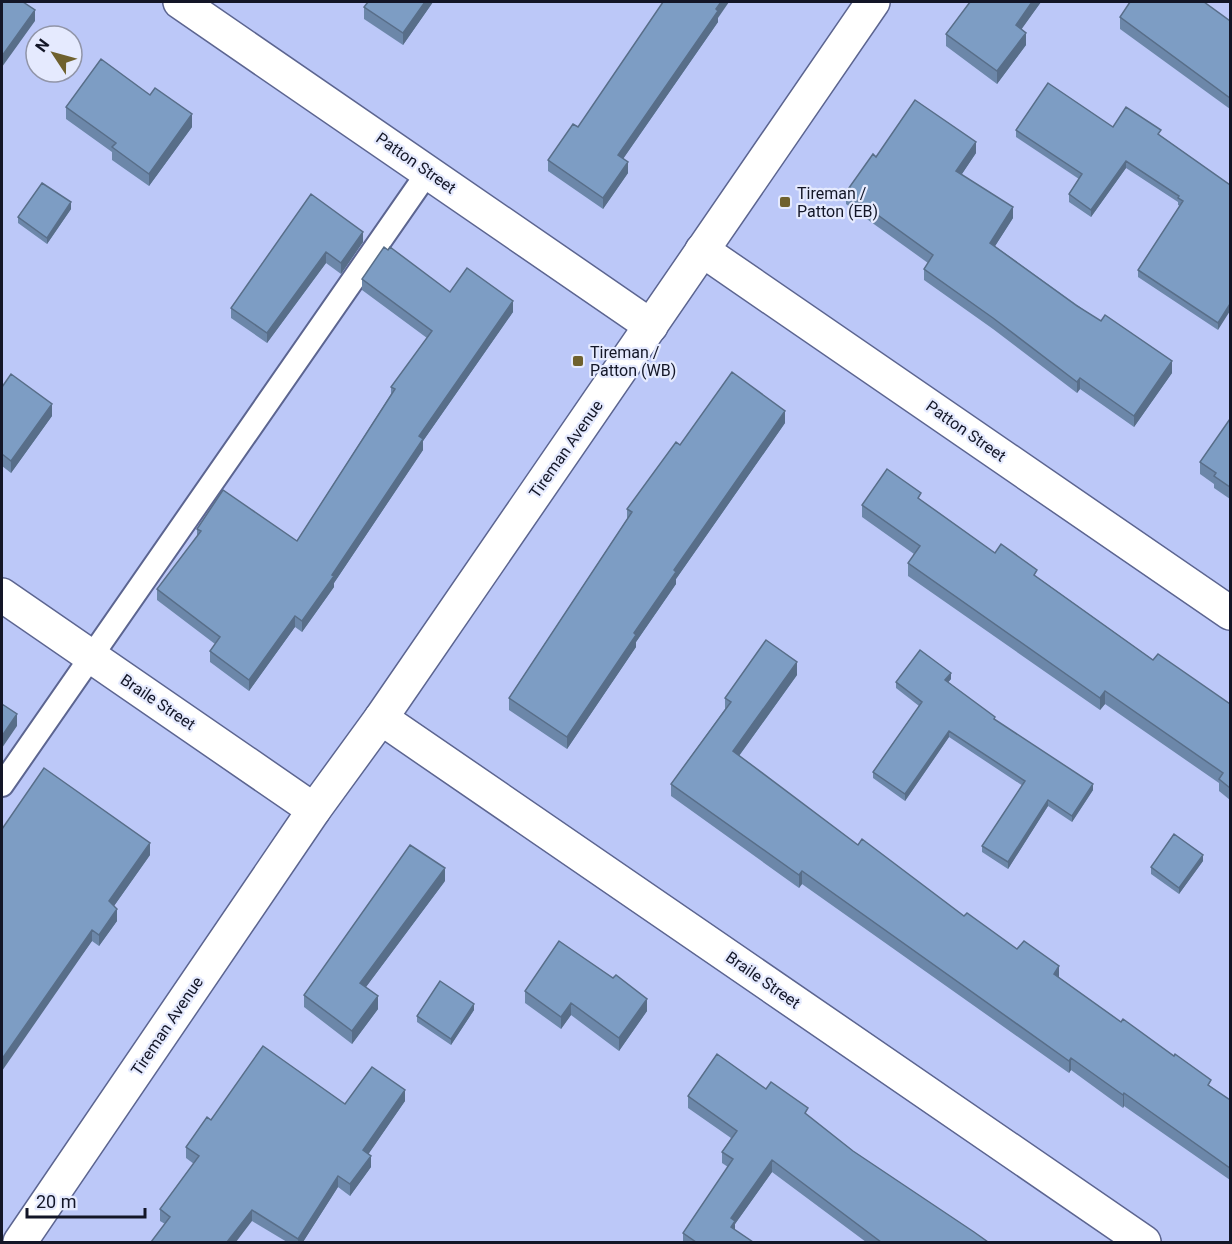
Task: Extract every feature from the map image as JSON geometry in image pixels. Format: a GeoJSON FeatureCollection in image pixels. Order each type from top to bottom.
{"type":"FeatureCollection","features":[{"type":"Feature","properties":{"kind":"street","name":"Patton Street"},"geometry":{"type":"LineString","coordinates":[[180,2],[651,326]]}},
{"type":"Feature","properties":{"kind":"street","name":"Tireman Avenue"},"geometry":{"type":"LineString","coordinates":[[20,1242],[314,810],[381,718],[873,2]]}},
{"type":"Feature","properties":{"kind":"street","name":"Patton Street"},"geometry":{"type":"LineString","coordinates":[[702,250],[1230,613]]}},
{"type":"Feature","properties":{"kind":"street","name":"Braile Street"},"geometry":{"type":"LineString","coordinates":[[2,595],[314,810]]}},
{"type":"Feature","properties":{"kind":"street","name":"Braile Street"},"geometry":{"type":"LineString","coordinates":[[381,718],[1144,1242]]}},
{"type":"Feature","properties":{"kind":"lane"},"geometry":{"type":"LineString","coordinates":[[2,785],[90,655],[428,172]]}},
{"type":"Feature","properties":{"kind":"building"},"geometry":{"type":"Polygon","coordinates":[[[2,2],[23,2],[35,10],[2,56],[2,2]]]}},
{"type":"Feature","properties":{"kind":"building"},"geometry":{"type":"Polygon","coordinates":[[[368,2],[425,2],[403,33],[364,7],[368,2]]]}},
{"type":"Feature","properties":{"kind":"building"},"geometry":{"type":"Polygon","coordinates":[[[663,2],[721,2],[716,9],[718,11],[618,155],[628,162],[603,198],[548,160],[573,124],[578,127],[663,2]]]}},
{"type":"Feature","properties":{"kind":"building"},"geometry":{"type":"Polygon","coordinates":[[[970,2],[1032,2],[1016,25],[1026,33],[997,71],[946,34],[970,2]]]}},
{"type":"Feature","properties":{"kind":"building"},"geometry":{"type":"Polygon","coordinates":[[[1130,2],[1204,2],[1230,21],[1230,98],[1120,17],[1130,2]]]}},
{"type":"Feature","properties":{"kind":"building"},"geometry":{"type":"Polygon","coordinates":[[[101,59],[150,95],[155,88],[192,114],[149,174],[112,147],[116,143],[66,107],[101,59]]]}},
{"type":"Feature","properties":{"kind":"building"},"geometry":{"type":"Polygon","coordinates":[[[1048,83],[1113,127],[1126,107],[1161,130],[1158,134],[1230,185],[1230,304],[1218,323],[1138,270],[1183,201],[1178,198],[1179,196],[1126,161],[1091,210],[1069,194],[1082,174],[1016,130],[1048,83]]]}},
{"type":"Feature","properties":{"kind":"building"},"geometry":{"type":"Polygon","coordinates":[[[915,100],[976,142],[956,171],[1013,207],[990,243],[1077,306],[1101,321],[1105,315],[1172,361],[1134,416],[1080,378],[1077,382],[924,269],[933,255],[846,192],[873,154],[876,157],[915,100]]]}},
{"type":"Feature","properties":{"kind":"building"},"geometry":{"type":"Polygon","coordinates":[[[42,183],[71,202],[47,238],[18,217],[42,183]]]}},
{"type":"Feature","properties":{"kind":"building"},"geometry":{"type":"Polygon","coordinates":[[[311,194],[363,232],[341,263],[326,252],[267,333],[231,308],[311,194]]]}},
{"type":"Feature","properties":{"kind":"building"},"geometry":{"type":"Polygon","coordinates":[[[384,247],[388,250],[390,247],[450,292],[467,268],[513,301],[419,436],[423,439],[332,575],[334,576],[302,621],[295,616],[249,680],[210,651],[220,637],[157,589],[201,531],[197,529],[223,490],[297,541],[395,389],[391,387],[432,331],[362,279],[384,247]]]}},
{"type":"Feature","properties":{"kind":"building"},"geometry":{"type":"Polygon","coordinates":[[[732,372],[785,411],[674,570],[676,572],[634,633],[636,635],[567,737],[509,698],[632,512],[627,509],[676,442],[680,445],[732,372]]]}},
{"type":"Feature","properties":{"kind":"building"},"geometry":{"type":"Polygon","coordinates":[[[11,374],[52,404],[11,461],[2,454],[2,387],[11,374]]]}},
{"type":"Feature","properties":{"kind":"building"},"geometry":{"type":"Polygon","coordinates":[[[1230,419],[1230,487],[1200,462],[1230,419]]]}},
{"type":"Feature","properties":{"kind":"building"},"geometry":{"type":"Polygon","coordinates":[[[887,469],[921,493],[918,498],[995,553],[1001,544],[1037,570],[1034,575],[1153,660],[1158,654],[1230,704],[1230,788],[1219,779],[1223,773],[1105,691],[1100,698],[908,563],[920,546],[862,505],[887,469]]]}},
{"type":"Feature","properties":{"kind":"building"},"geometry":{"type":"Polygon","coordinates":[[[766,640],[797,662],[733,751],[858,845],[862,839],[964,916],[967,913],[1017,949],[1024,941],[1059,966],[1054,974],[1121,1022],[1123,1019],[1211,1080],[1208,1085],[1230,1100],[1230,1168],[1124,1093],[1123,1095],[1071,1058],[1069,1061],[802,871],[799,875],[671,784],[731,702],[725,698],[766,640]]]}},
{"type":"Feature","properties":{"kind":"building"},"geometry":{"type":"Polygon","coordinates":[[[920,650],[951,673],[945,680],[995,717],[994,719],[1093,784],[1072,816],[1048,800],[1008,862],[982,846],[1025,781],[949,731],[905,794],[873,772],[922,702],[896,682],[920,650]]]}},
{"type":"Feature","properties":{"kind":"building"},"geometry":{"type":"Polygon","coordinates":[[[2,704],[17,714],[2,736],[2,704]]]}},
{"type":"Feature","properties":{"kind":"building"},"geometry":{"type":"Polygon","coordinates":[[[44,768],[150,843],[109,901],[117,909],[99,935],[92,930],[2,1059],[2,829],[44,768]]]}},
{"type":"Feature","properties":{"kind":"building"},"geometry":{"type":"Polygon","coordinates":[[[1174,834],[1203,855],[1179,888],[1151,867],[1174,834]]]}},
{"type":"Feature","properties":{"kind":"building"},"geometry":{"type":"Polygon","coordinates":[[[410,845],[445,868],[360,983],[378,996],[352,1031],[304,995],[410,845]]]}},
{"type":"Feature","properties":{"kind":"building"},"geometry":{"type":"Polygon","coordinates":[[[559,941],[613,978],[616,975],[647,999],[619,1038],[571,1003],[561,1017],[525,991],[559,941]]]}},
{"type":"Feature","properties":{"kind":"building"},"geometry":{"type":"Polygon","coordinates":[[[440,981],[474,1004],[451,1039],[417,1016],[440,981]]]}},
{"type":"Feature","properties":{"kind":"building"},"geometry":{"type":"Polygon","coordinates":[[[263,1046],[345,1104],[372,1067],[405,1090],[363,1150],[371,1156],[350,1184],[338,1176],[298,1239],[252,1210],[227,1242],[151,1242],[170,1217],[160,1209],[199,1156],[186,1147],[207,1117],[211,1120],[263,1046]]]}},
{"type":"Feature","properties":{"kind":"building"},"geometry":{"type":"Polygon","coordinates":[[[717,1054],[766,1089],[771,1082],[808,1108],[805,1113],[853,1151],[988,1242],[881,1242],[772,1160],[731,1218],[735,1221],[731,1227],[753,1242],[696,1242],[683,1233],[733,1159],[722,1152],[737,1131],[688,1096],[717,1054]]]}},
{"type":"Feature","properties":{"kind":"place","name":"Tireman / Patton (EB)"},"geometry":{"type":"Point","coordinates":[785,202]}},
{"type":"Feature","properties":{"kind":"place","name":"Tireman / Patton (WB)"},"geometry":{"type":"Point","coordinates":[578,361]}}]}
